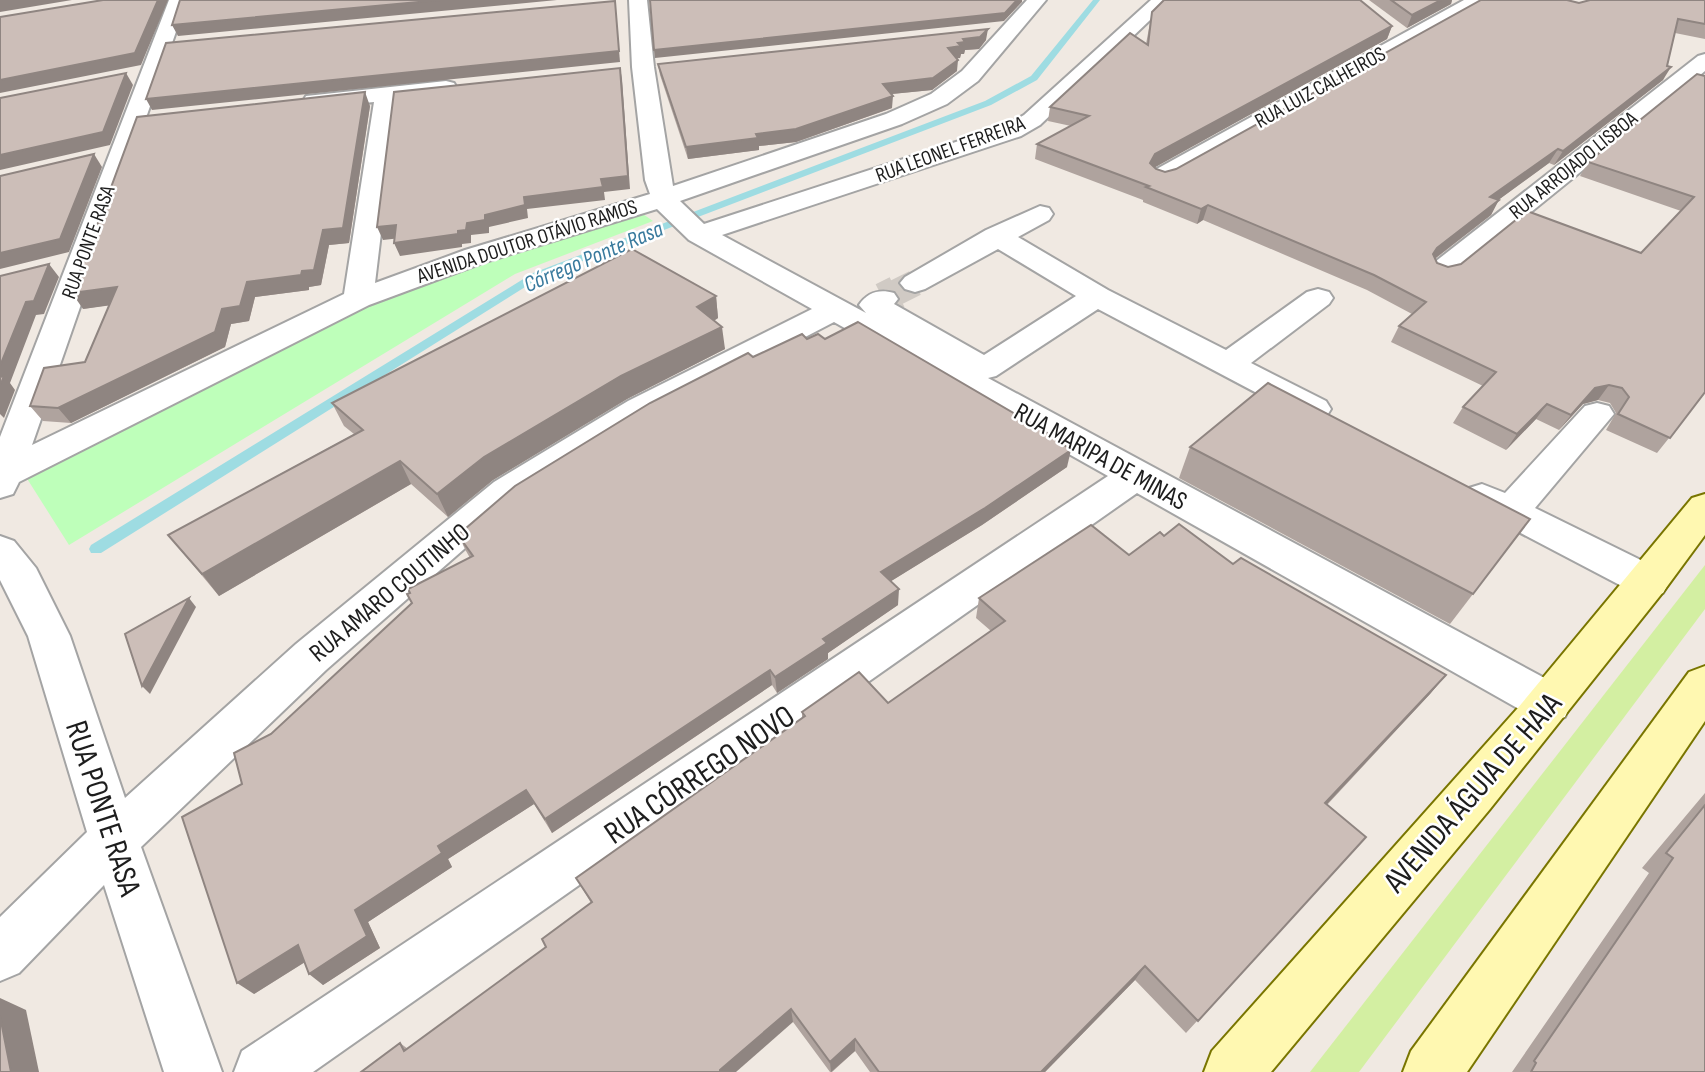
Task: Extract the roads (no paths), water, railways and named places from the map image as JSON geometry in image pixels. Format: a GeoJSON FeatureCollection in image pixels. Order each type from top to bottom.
{"type":"FeatureCollection","features":[{"type":"Feature","properties":{"kind":"main road","name":"AVENIDA ÁGUIA DE HAIA"},"geometry":{"type":"LineString","coordinates":[[1233,1072],[1549,703],[1705,508]]}},
{"type":"Feature","properties":{"kind":"main road"},"geometry":{"type":"LineString","coordinates":[[1432,1072],[1705,685]]}},
{"type":"Feature","properties":{"kind":"street","name":"RUA PONTE RASA"},"geometry":{"type":"LineString","coordinates":[[1,480],[15,410],[68,263],[121,152],[144,121],[139,75],[161,46],[178,0]]}},
{"type":"Feature","properties":{"kind":"street"},"geometry":{"type":"LineString","coordinates":[[638,0],[643,67],[658,180],[665,200]]}},
{"type":"Feature","properties":{"kind":"street"},"geometry":{"type":"LineString","coordinates":[[615,3],[645,0]]}},
{"type":"Feature","properties":{"kind":"street","name":"AVENIDA DOUTOR OTÁVIO RAMOS"},"geometry":{"type":"LineString","coordinates":[[1,480],[358,299],[475,256],[665,200],[894,119],[939,99],[970,76],[999,31],[1037,0]]}},
{"type":"Feature","properties":{"kind":"street","name":"RUA LEONEL FERREIRA"},"geometry":{"type":"LineString","coordinates":[[697,232],[1013,131],[1032,120],[1162,0]]}},
{"type":"Feature","properties":{"kind":"street","name":"RUA LUIZ CALHEIROS"},"geometry":{"type":"LineString","coordinates":[[1162,176],[1478,0]]}},
{"type":"Feature","properties":{"kind":"street"},"geometry":{"type":"LineString","coordinates":[[1384,23],[1405,39]]}},
{"type":"Feature","properties":{"kind":"street"},"geometry":{"type":"LineString","coordinates":[[161,46],[189,43]]}},
{"type":"Feature","properties":{"kind":"street","name":"RUA ARROJADO LISBOA"},"geometry":{"type":"LineString","coordinates":[[1441,271],[1705,60]]}},
{"type":"Feature","properties":{"kind":"street"},"geometry":{"type":"LineString","coordinates":[[619,70],[671,64]]}},
{"type":"Feature","properties":{"kind":"street"},"geometry":{"type":"LineString","coordinates":[[288,104],[465,86]]}},
{"type":"Feature","properties":{"kind":"street"},"geometry":{"type":"LineString","coordinates":[[358,299],[386,94]]}},
{"type":"Feature","properties":{"kind":"street"},"geometry":{"type":"LineString","coordinates":[[94,159],[121,152]]}},
{"type":"Feature","properties":{"kind":"street","name":"RUA MARIPA DE MINAS"},"geometry":{"type":"LineString","coordinates":[[665,200],[697,232],[1549,703]]}},
{"type":"Feature","properties":{"kind":"street"},"geometry":{"type":"LineString","coordinates":[[915,283],[1040,214]]}},
{"type":"Feature","properties":{"kind":"street"},"geometry":{"type":"LineString","coordinates":[[996,236],[1097,296],[1338,422]]}},
{"type":"Feature","properties":{"kind":"street"},"geometry":{"type":"LineString","coordinates":[[883,299],[874,305],[985,369],[1097,296]]}},
{"type":"Feature","properties":{"kind":"street"},"geometry":{"type":"LineString","coordinates":[[1228,364],[1318,298]]}},
{"type":"Feature","properties":{"kind":"street","name":"RUA AMARO COUTINHO"},"geometry":{"type":"LineString","coordinates":[[0,954],[114,840],[311,657],[507,491],[640,409],[836,309]]}},
{"type":"Feature","properties":{"kind":"street"},"geometry":{"type":"LineString","coordinates":[[1510,512],[1597,414]]}},
{"type":"Feature","properties":{"kind":"street","name":"RUA CÓRREGO NOVO"},"geometry":{"type":"LineString","coordinates":[[262,1072],[1136,475]]}},
{"type":"Feature","properties":{"kind":"street"},"geometry":{"type":"LineString","coordinates":[[1461,486],[1648,582]]}},
{"type":"Feature","properties":{"kind":"street","name":"RUA PONTE RASA"},"geometry":{"type":"LineString","coordinates":[[11,565],[49,636],[114,840],[193,1072]]}},
{"type":"Feature","properties":{"kind":"waterway","name":"Córrego Ponte Rasa"},"geometry":{"type":"LineString","coordinates":[[96,549],[537,275],[988,103],[1034,78],[1097,0]]}},
{"type":"Feature","properties":{"kind":"tunnel"},"geometry":{"type":"LineString","coordinates":[[883,299],[915,283]]}}]}
